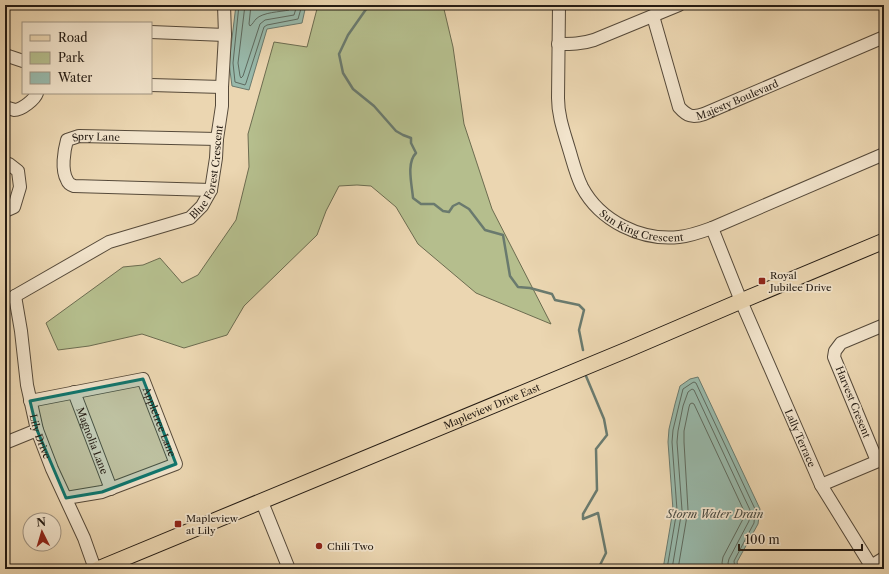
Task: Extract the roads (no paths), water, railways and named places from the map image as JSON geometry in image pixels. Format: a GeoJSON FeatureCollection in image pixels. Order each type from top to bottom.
{"type":"FeatureCollection","features":[{"type":"Feature","properties":{"kind":"main road","name":"Mapleview Drive East"},"geometry":{"type":"LineString","coordinates":[[98,569],[629,350],[884,241]]}},
{"type":"Feature","properties":{"kind":"street","name":"Blue Forest Crescent"},"geometry":{"type":"LineString","coordinates":[[10,294],[109,242],[190,218],[202,206],[211,190],[222,106],[225,35],[224,5]]}},
{"type":"Feature","properties":{"kind":"street","name":"Sun King Crescent"},"geometry":{"type":"LineString","coordinates":[[559,5],[559,113],[576,172],[582,187],[598,209],[620,225],[632,231],[646,236],[668,238],[696,234],[884,154]]}},
{"type":"Feature","properties":{"kind":"street"},"geometry":{"type":"LineString","coordinates":[[558,44],[590,42],[678,5]]}},
{"type":"Feature","properties":{"kind":"street","name":"Majesty Boulevard"},"geometry":{"type":"LineString","coordinates":[[653,16],[679,107],[689,116],[704,114],[884,38]]}},
{"type":"Feature","properties":{"kind":"street"},"geometry":{"type":"LineString","coordinates":[[152,32],[225,35]]}},
{"type":"Feature","properties":{"kind":"street"},"geometry":{"type":"LineString","coordinates":[[5,55],[22,61]]}},
{"type":"Feature","properties":{"kind":"street"},"geometry":{"type":"LineString","coordinates":[[152,85],[222,87]]}},
{"type":"Feature","properties":{"kind":"street"},"geometry":{"type":"LineString","coordinates":[[5,107],[16,110],[26,106],[37,96],[37,94]]}},
{"type":"Feature","properties":{"kind":"street","name":"Spry Lane"},"geometry":{"type":"LineString","coordinates":[[211,190],[74,186],[67,182],[63,171],[64,148],[67,140],[78,136],[217,139]]}},
{"type":"Feature","properties":{"kind":"street"},"geometry":{"type":"LineString","coordinates":[[5,163],[9,164],[18,171],[20,187],[14,207],[5,211]]}},
{"type":"Feature","properties":{"kind":"street"},"geometry":{"type":"LineString","coordinates":[[712,228],[742,301]]}},
{"type":"Feature","properties":{"kind":"street","name":"Lily Drive"},"geometry":{"type":"LineString","coordinates":[[10,294],[30,401],[37,430],[52,469],[84,538],[95,569]]}},
{"type":"Feature","properties":{"kind":"street","name":"Lally Terrace"},"geometry":{"type":"LineString","coordinates":[[742,301],[821,485],[872,567]]}},
{"type":"Feature","properties":{"kind":"street","name":"Harvest Cresent"},"geometry":{"type":"LineString","coordinates":[[880,460],[834,357],[835,351],[841,343],[884,325]]}},
{"type":"Feature","properties":{"kind":"street","name":"Appletree Lane"},"geometry":{"type":"LineString","coordinates":[[30,401],[143,379],[176,464],[102,492],[66,498]]}},
{"type":"Feature","properties":{"kind":"street","name":"Magnolia Lane"},"geometry":{"type":"LineString","coordinates":[[74,392],[111,489]]}},
{"type":"Feature","properties":{"kind":"street"},"geometry":{"type":"LineString","coordinates":[[5,442],[37,430]]}},
{"type":"Feature","properties":{"kind":"street"},"geometry":{"type":"LineString","coordinates":[[821,485],[880,460]]}},
{"type":"Feature","properties":{"kind":"street"},"geometry":{"type":"LineString","coordinates":[[262,502],[289,569]]}},
{"type":"Feature","properties":{"kind":"street"},"geometry":{"type":"LineString","coordinates":[[872,567],[884,558]]}},
{"type":"Feature","properties":{"kind":"water"},"geometry":{"type":"Polygon","coordinates":[[[236,5],[306,5],[302,23],[267,29],[249,90],[232,86],[229,63],[236,5]]]}},
{"type":"Feature","properties":{"kind":"water","name":"Storm Water Drain"},"geometry":{"type":"Polygon","coordinates":[[[698,377],[760,509],[758,524],[737,562],[739,569],[663,569],[673,510],[668,442],[669,429],[680,386],[690,379],[698,377]]]}},
{"type":"Feature","properties":{"kind":"waterway"},"geometry":{"type":"LineString","coordinates":[[369,5],[348,35],[339,54],[343,73],[353,89],[374,106],[396,131],[411,138],[411,143],[416,153],[413,157],[410,168],[413,198],[421,204],[434,204],[443,211],[449,212],[453,206],[459,203],[469,209],[485,230],[503,235],[510,276],[518,287],[530,288],[552,294],[555,300],[579,305],[584,310],[579,330],[583,350]]}},
{"type":"Feature","properties":{"kind":"waterway"},"geometry":{"type":"LineString","coordinates":[[586,376],[604,419],[607,435],[596,449],[597,490],[583,514],[583,519],[598,513],[606,553],[598,569]]}},
{"type":"Feature","properties":{"kind":"place","name":"Royal Jubilee Drive"},"geometry":{"type":"Point","coordinates":[762,281]}},
{"type":"Feature","properties":{"kind":"place","name":"Mapleview at Lily"},"geometry":{"type":"Point","coordinates":[178,524]}},
{"type":"Feature","properties":{"kind":"place","name":"Chili Two"},"geometry":{"type":"Point","coordinates":[319,546]}}]}
